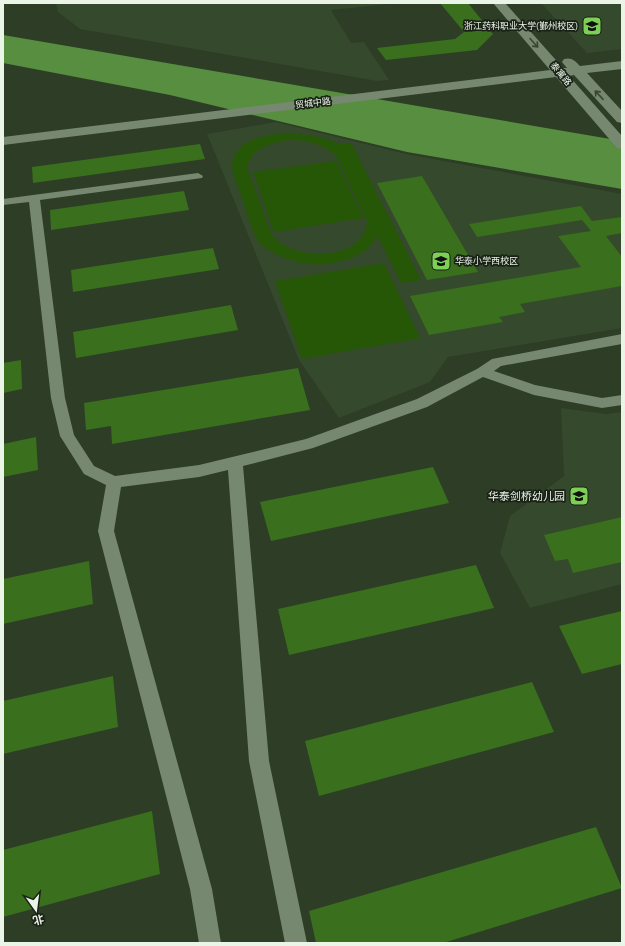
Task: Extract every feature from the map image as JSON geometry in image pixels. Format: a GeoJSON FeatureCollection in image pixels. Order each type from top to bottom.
{"type":"FeatureCollection","features":[{"type":"Feature","properties":{"kind":"main road","name":"泰寓路"},"geometry":{"type":"LineString","coordinates":[[499,3],[618,140]]}},
{"type":"Feature","properties":{"kind":"main road","name":"泰寓路"},"geometry":{"type":"LineString","coordinates":[[563,55],[622,119]]}},
{"type":"Feature","properties":{"kind":"main road","name":"贸城中路"},"geometry":{"type":"LineString","coordinates":[[3,141],[622,65]]}},
{"type":"Feature","properties":{"kind":"lane"},"geometry":{"type":"LineString","coordinates":[[3,202],[198,176]]}},
{"type":"Feature","properties":{"kind":"lane"},"geometry":{"type":"LineString","coordinates":[[34,199],[58,398],[66,436],[89,470],[114,482],[199,471],[308,444],[415,405],[482,372],[497,362],[622,339]]}},
{"type":"Feature","properties":{"kind":"lane"},"geometry":{"type":"LineString","coordinates":[[482,372],[534,390],[602,403],[622,400]]}},
{"type":"Feature","properties":{"kind":"lane"},"geometry":{"type":"LineString","coordinates":[[235,462],[259,761],[296,943]]}},
{"type":"Feature","properties":{"kind":"lane"},"geometry":{"type":"LineString","coordinates":[[114,482],[106,531],[201,889],[210,943]]}},
{"type":"Feature","properties":{"kind":"shaded area"},"geometry":{"type":"Polygon","coordinates":[[[56,3],[399,3],[331,10],[351,43],[364,42],[389,80],[377,81],[80,29],[58,12],[56,3]]]}},
{"type":"Feature","properties":{"kind":"shaded area","name":"浙江药科职业大学(鄞州校区)"},"geometry":{"type":"Polygon","coordinates":[[[541,3],[622,3],[622,49],[587,53],[541,3]]]}},
{"type":"Feature","properties":{"kind":"shaded area"},"geometry":{"type":"Polygon","coordinates":[[[3,35],[622,141],[622,189],[407,152],[170,95],[3,63],[3,35]]]}},
{"type":"Feature","properties":{"kind":"shaded area","name":"华泰小学西校区"},"geometry":{"type":"Polygon","coordinates":[[[276,122],[406,154],[622,194],[622,328],[448,357],[430,382],[339,418],[299,360],[207,134],[276,122]]]}},
{"type":"Feature","properties":{"kind":"shaded area"},"geometry":{"type":"Polygon","coordinates":[[[286,133],[324,138],[339,144],[351,143],[421,280],[401,283],[377,235],[372,244],[360,254],[345,260],[326,264],[308,264],[290,260],[272,252],[259,242],[255,236],[232,169],[233,159],[239,149],[251,141],[265,136],[286,133]],[[296,140],[283,141],[258,150],[253,155],[247,167],[272,235],[282,244],[295,250],[326,254],[341,251],[354,244],[363,234],[367,221],[336,156],[326,148],[296,140]]]}},
{"type":"Feature","properties":{"kind":"shaded area"},"geometry":{"type":"Polygon","coordinates":[[[336,161],[364,218],[274,232],[253,172],[336,161]]]}},
{"type":"Feature","properties":{"kind":"shaded area"},"geometry":{"type":"Polygon","coordinates":[[[384,263],[420,338],[302,359],[275,281],[384,263]]]}},
{"type":"Feature","properties":{"kind":"shaded area","name":"华泰剑桥幼儿园"},"geometry":{"type":"Polygon","coordinates":[[[561,408],[606,414],[622,412],[622,584],[530,608],[500,553],[510,516],[564,476],[561,408]]]}},
{"type":"Feature","properties":{"kind":"building"},"geometry":{"type":"Polygon","coordinates":[[[440,3],[468,3],[493,34],[477,50],[386,60],[377,48],[455,39],[464,32],[440,3]]]}},
{"type":"Feature","properties":{"kind":"building"},"geometry":{"type":"Polygon","coordinates":[[[200,144],[205,159],[33,183],[32,167],[200,144]]]}},
{"type":"Feature","properties":{"kind":"building"},"geometry":{"type":"Polygon","coordinates":[[[422,176],[478,272],[427,280],[377,183],[422,176]]]}},
{"type":"Feature","properties":{"kind":"building"},"geometry":{"type":"Polygon","coordinates":[[[184,191],[189,210],[51,230],[50,210],[184,191]]]}},
{"type":"Feature","properties":{"kind":"building"},"geometry":{"type":"Polygon","coordinates":[[[581,206],[592,221],[622,217],[622,233],[606,236],[622,257],[622,286],[520,304],[525,312],[499,317],[503,322],[429,335],[410,296],[581,267],[558,236],[591,231],[582,220],[477,237],[469,224],[581,206]]]}},
{"type":"Feature","properties":{"kind":"building"},"geometry":{"type":"Polygon","coordinates":[[[213,248],[219,269],[73,292],[71,270],[213,248]]]}},
{"type":"Feature","properties":{"kind":"building"},"geometry":{"type":"Polygon","coordinates":[[[231,305],[238,330],[76,358],[73,332],[231,305]]]}},
{"type":"Feature","properties":{"kind":"building"},"geometry":{"type":"Polygon","coordinates":[[[21,360],[22,389],[3,393],[3,363],[21,360]]]}},
{"type":"Feature","properties":{"kind":"building"},"geometry":{"type":"Polygon","coordinates":[[[298,368],[310,410],[112,444],[111,426],[86,430],[84,403],[298,368]]]}},
{"type":"Feature","properties":{"kind":"building"},"geometry":{"type":"Polygon","coordinates":[[[36,437],[38,470],[3,477],[3,444],[36,437]]]}},
{"type":"Feature","properties":{"kind":"building"},"geometry":{"type":"Polygon","coordinates":[[[433,467],[449,503],[271,541],[260,502],[433,467]]]}},
{"type":"Feature","properties":{"kind":"building"},"geometry":{"type":"Polygon","coordinates":[[[622,517],[622,562],[573,573],[568,559],[555,561],[544,535],[622,517]]]}},
{"type":"Feature","properties":{"kind":"building"},"geometry":{"type":"Polygon","coordinates":[[[89,561],[93,604],[3,624],[3,579],[89,561]]]}},
{"type":"Feature","properties":{"kind":"building"},"geometry":{"type":"Polygon","coordinates":[[[476,565],[494,608],[289,655],[278,609],[476,565]]]}},
{"type":"Feature","properties":{"kind":"building"},"geometry":{"type":"Polygon","coordinates":[[[622,611],[622,664],[582,674],[559,626],[622,611]]]}},
{"type":"Feature","properties":{"kind":"building"},"geometry":{"type":"Polygon","coordinates":[[[113,676],[118,727],[3,754],[3,701],[113,676]]]}},
{"type":"Feature","properties":{"kind":"building"},"geometry":{"type":"Polygon","coordinates":[[[532,682],[554,732],[319,796],[305,741],[532,682]]]}},
{"type":"Feature","properties":{"kind":"building"},"geometry":{"type":"Polygon","coordinates":[[[152,811],[160,874],[3,917],[3,850],[152,811]]]}},
{"type":"Feature","properties":{"kind":"building"},"geometry":{"type":"Polygon","coordinates":[[[596,827],[622,888],[443,943],[316,943],[309,911],[596,827]]]}},
{"type":"Feature","properties":{"kind":"place","name":"浙江药科职业大学(鄞州校区)"},"geometry":{"type":"Point","coordinates":[592,26]}},
{"type":"Feature","properties":{"kind":"place","name":"华泰小学西校区"},"geometry":{"type":"Point","coordinates":[441,261]}},
{"type":"Feature","properties":{"kind":"place","name":"华泰剑桥幼儿园"},"geometry":{"type":"Point","coordinates":[579,496]}}]}
